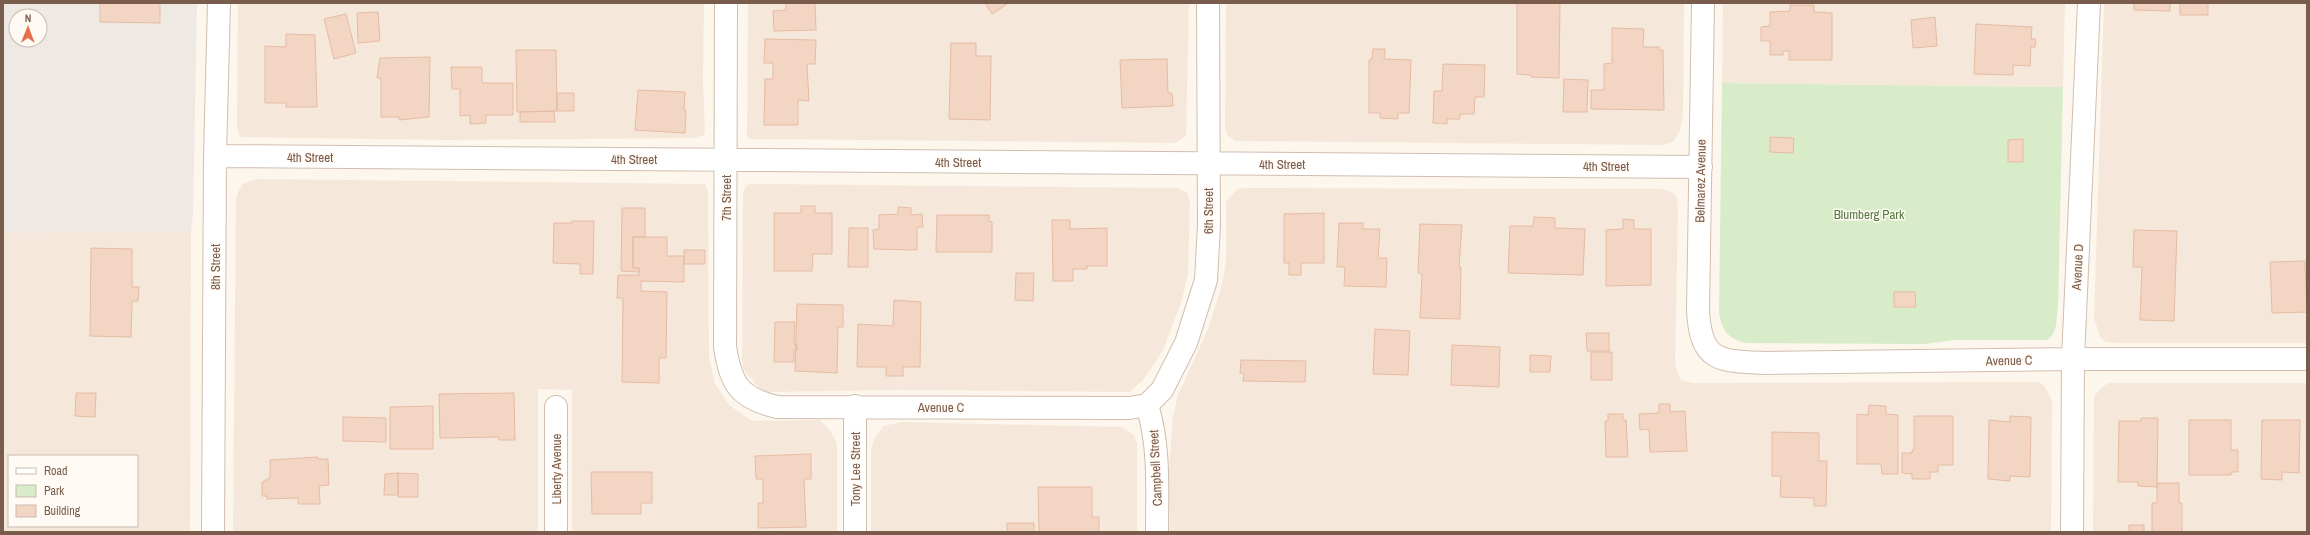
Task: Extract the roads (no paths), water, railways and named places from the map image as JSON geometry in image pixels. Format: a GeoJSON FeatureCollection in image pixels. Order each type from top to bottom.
{"type":"FeatureCollection","features":[{"type":"Feature","properties":{"kind":"street","name":"8th Street"},"geometry":{"type":"LineString","coordinates":[[213,532],[215,156],[219,3]]}},
{"type":"Feature","properties":{"kind":"street","name":"7th Street"},"geometry":{"type":"LineString","coordinates":[[726,3],[725,347],[729,369],[739,389]]}},
{"type":"Feature","properties":{"kind":"street","name":"6th Street"},"geometry":{"type":"LineString","coordinates":[[1147,405],[1162,390],[1186,343],[1206,280],[1208,225],[1208,3]]}},
{"type":"Feature","properties":{"kind":"street","name":"Belmarez Avenue"},"geometry":{"type":"LineString","coordinates":[[1703,3],[1698,311],[1699,332],[1705,347],[1713,354]]}},
{"type":"Feature","properties":{"kind":"street","name":"Avenue D"},"geometry":{"type":"LineString","coordinates":[[2072,532],[2073,359],[2089,3]]}},
{"type":"Feature","properties":{"kind":"street","name":"4th Street"},"geometry":{"type":"LineString","coordinates":[[215,156],[1701,167]]}},
{"type":"Feature","properties":{"kind":"street","name":"Avenue C"},"geometry":{"type":"LineString","coordinates":[[1713,354],[1723,359],[1738,362],[1765,363],[2073,359],[2307,359]]}},
{"type":"Feature","properties":{"kind":"street","name":"Avenue C"},"geometry":{"type":"LineString","coordinates":[[739,389],[756,402],[776,407],[855,406],[1129,408],[1147,405]]}},
{"type":"Feature","properties":{"kind":"street","name":"Campbell Street"},"geometry":{"type":"LineString","coordinates":[[1147,405],[1154,428],[1157,463],[1157,532]]}},
{"type":"Feature","properties":{"kind":"street","name":"Tony Lee Street"},"geometry":{"type":"LineString","coordinates":[[855,406],[855,532]]}},
{"type":"Feature","properties":{"kind":"street","name":"Liberty Avenue"},"geometry":{"type":"LineString","coordinates":[[556,407],[556,532]]}},
{"type":"Feature","properties":{"kind":"park label","name":"Blumberg Park"},"geometry":{"type":"Point","coordinates":[1869,214]}}]}
